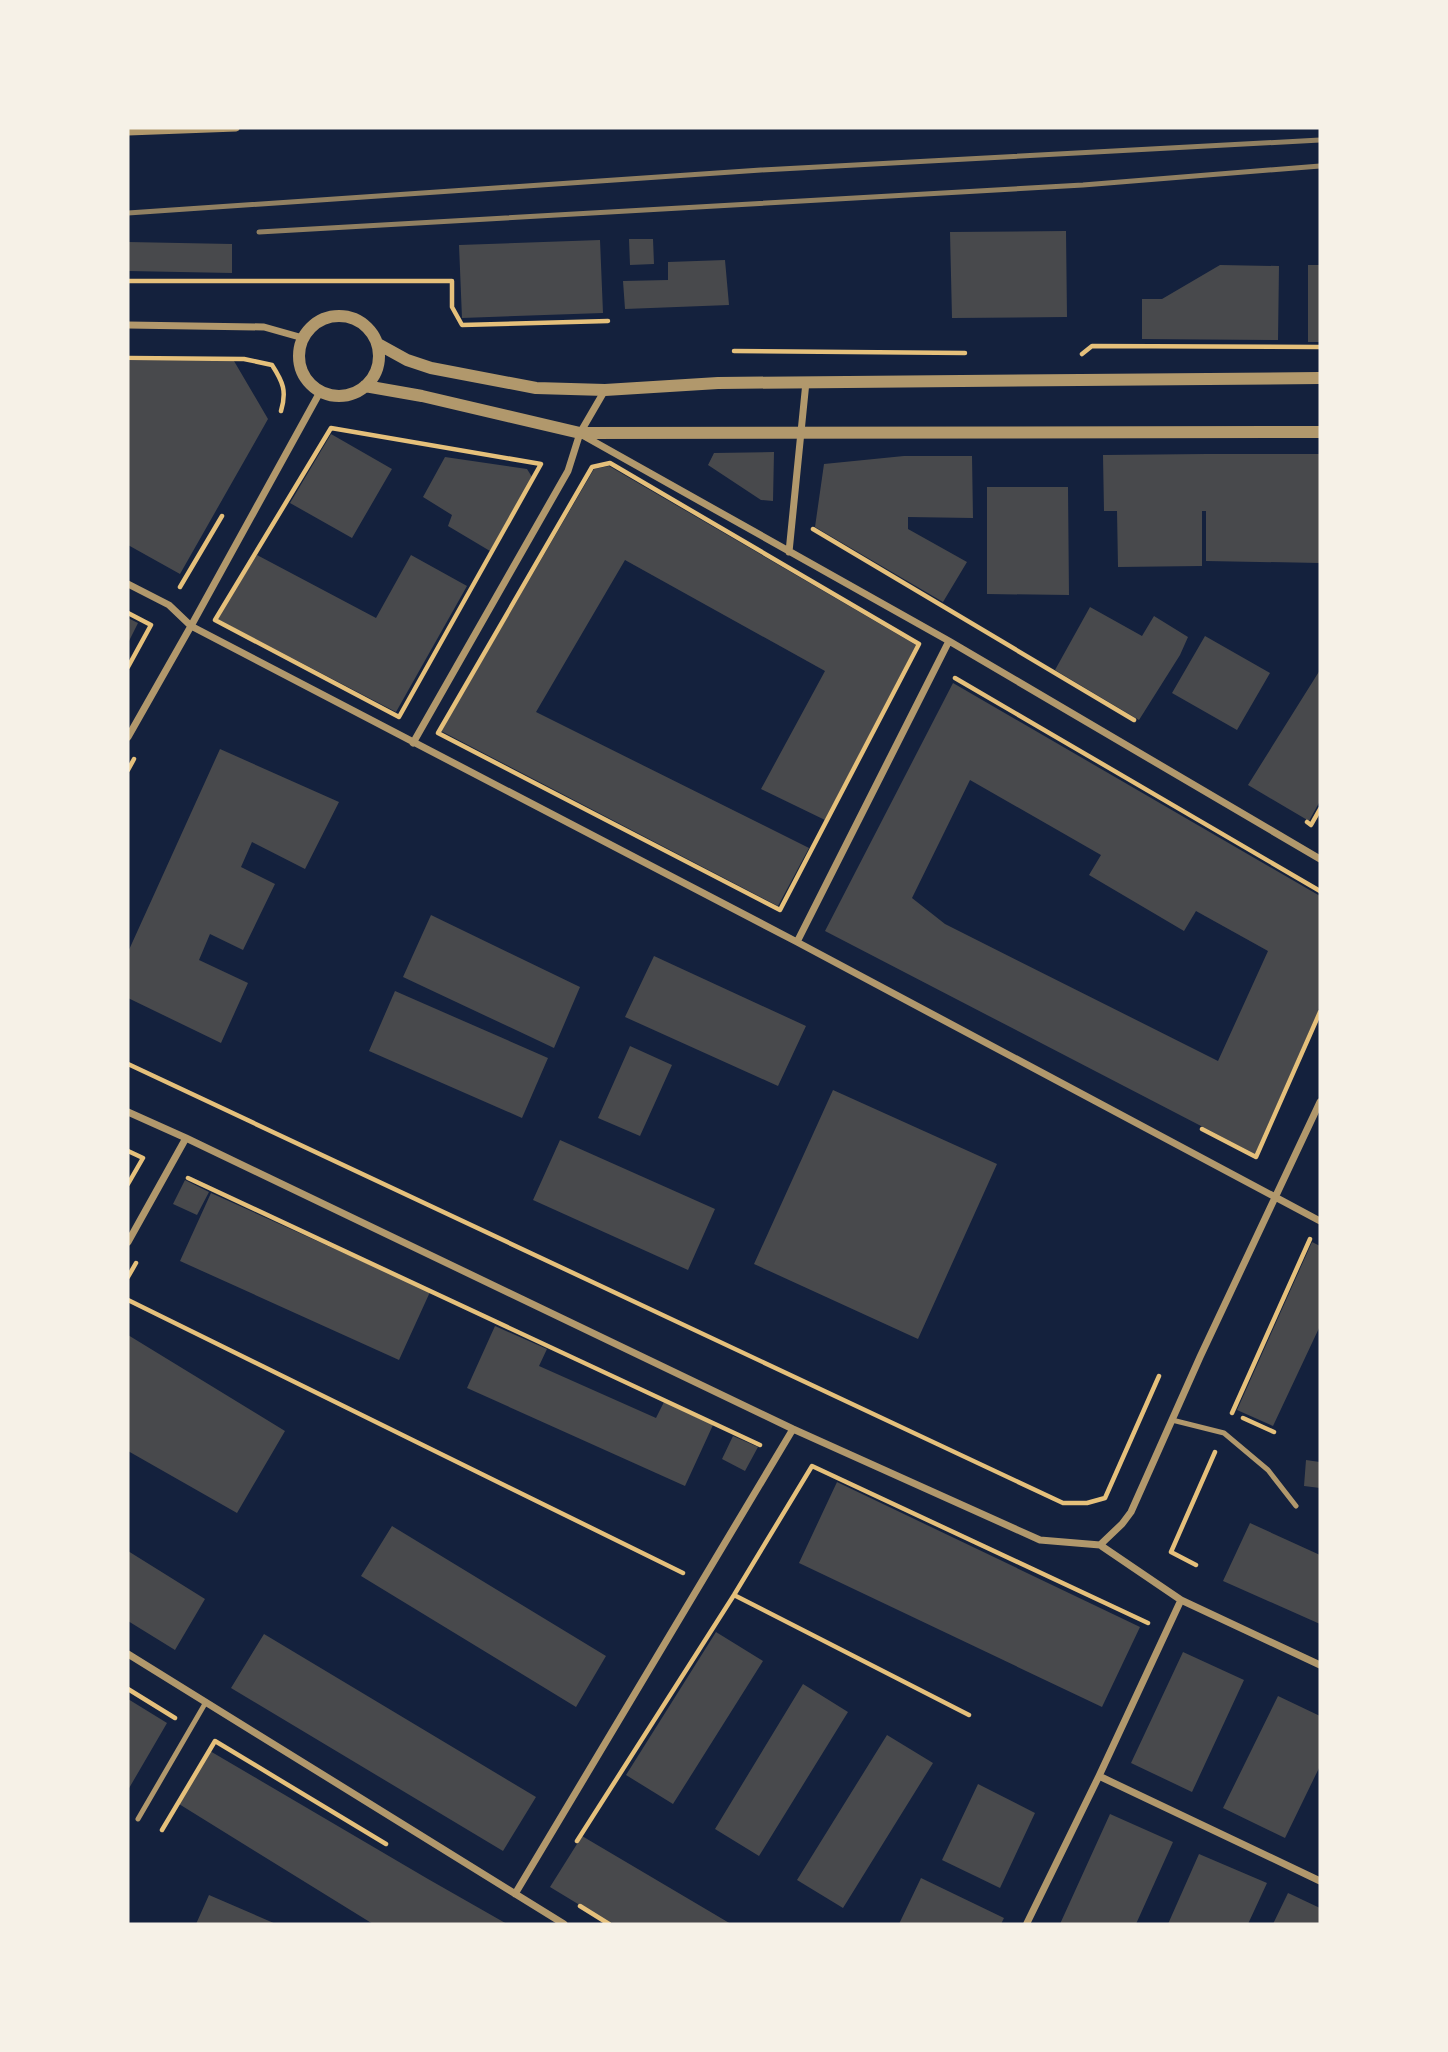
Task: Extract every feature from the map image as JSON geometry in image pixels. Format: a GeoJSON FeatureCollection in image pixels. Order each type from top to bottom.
{"type":"FeatureCollection","features":[{"type":"Feature","properties":{"kind":"street"},"geometry":{"type":"LineString","coordinates":[[128,132],[236,128]]}},
{"type":"Feature","properties":{"kind":"street"},"geometry":{"type":"LineString","coordinates":[[335,315],[361,322],[371,331],[378,344],[380,356],[373,378],[355,393],[344,396],[332,396],[310,385],[299,362],[299,349],[311,327],[322,319],[335,315]]}},
{"type":"Feature","properties":{"kind":"street"},"geometry":{"type":"LineString","coordinates":[[128,325],[264,327],[303,338]]}},
{"type":"Feature","properties":{"kind":"street"},"geometry":{"type":"LineString","coordinates":[[378,344],[407,360],[454,373],[536,388],[605,390],[718,383],[1320,378]]}},
{"type":"Feature","properties":{"kind":"street"},"geometry":{"type":"LineString","coordinates":[[789,552],[806,382]]}},
{"type":"Feature","properties":{"kind":"street"},"geometry":{"type":"LineString","coordinates":[[365,386],[422,396],[580,433],[1320,432]]}},
{"type":"Feature","properties":{"kind":"street"},"geometry":{"type":"LineString","coordinates":[[413,743],[568,471],[580,433],[605,390]]}},
{"type":"Feature","properties":{"kind":"street"},"geometry":{"type":"LineString","coordinates":[[128,737],[320,392]]}},
{"type":"Feature","properties":{"kind":"street"},"geometry":{"type":"LineString","coordinates":[[580,433],[949,640],[1320,859]]}},
{"type":"Feature","properties":{"kind":"street"},"geometry":{"type":"LineString","coordinates":[[128,584],[169,605],[191,626],[797,942],[1320,1221]]}},
{"type":"Feature","properties":{"kind":"street"},"geometry":{"type":"LineString","coordinates":[[797,942],[949,640]]}},
{"type":"Feature","properties":{"kind":"street"},"geometry":{"type":"LineString","coordinates":[[1100,1545],[1131,1512],[1320,1102]]}},
{"type":"Feature","properties":{"kind":"street"},"geometry":{"type":"LineString","coordinates":[[128,1112],[793,1429],[1040,1540],[1100,1545],[1181,1600],[1320,1665]]}},
{"type":"Feature","properties":{"kind":"street"},"geometry":{"type":"LineString","coordinates":[[128,1242],[186,1138]]}},
{"type":"Feature","properties":{"kind":"street"},"geometry":{"type":"LineString","coordinates":[[515,1894],[793,1429]]}},
{"type":"Feature","properties":{"kind":"street"},"geometry":{"type":"LineString","coordinates":[[1027,1923],[1181,1600]]}},
{"type":"Feature","properties":{"kind":"street"},"geometry":{"type":"LineString","coordinates":[[128,1654],[564,1924]]}},
{"type":"Feature","properties":{"kind":"street"},"geometry":{"type":"LineString","coordinates":[[1099,1776],[1320,1881]]}},
{"type":"Feature","properties":{"kind":"lane"},"geometry":{"type":"LineString","coordinates":[[1172,1420],[1224,1433],[1268,1470],[1296,1506]]}},
{"type":"Feature","properties":{"kind":"lane"},"geometry":{"type":"LineString","coordinates":[[138,1819],[206,1702]]}},
{"type":"Feature","properties":{"kind":"path"},"geometry":{"type":"LineString","coordinates":[[128,281],[452,281],[452,307],[462,325],[608,321]]}},
{"type":"Feature","properties":{"kind":"path"},"geometry":{"type":"LineString","coordinates":[[1070,354],[1084,354],[1091,346],[1320,347]]}},
{"type":"Feature","properties":{"kind":"path"},"geometry":{"type":"LineString","coordinates":[[734,351],[972,353]]}},
{"type":"Feature","properties":{"kind":"path"},"geometry":{"type":"LineString","coordinates":[[128,358],[244,359],[272,365],[283,382],[283,403],[279,416]]}},
{"type":"Feature","properties":{"kind":"path"},"geometry":{"type":"LineString","coordinates":[[331,429],[541,464],[400,717],[215,620],[331,429]]}},
{"type":"Feature","properties":{"kind":"path"},"geometry":{"type":"LineString","coordinates":[[610,463],[919,644],[780,909],[438,733],[592,467],[610,463]]}},
{"type":"Feature","properties":{"kind":"path"},"geometry":{"type":"LineString","coordinates":[[173,597],[224,513]]}},
{"type":"Feature","properties":{"kind":"path"},"geometry":{"type":"LineString","coordinates":[[812,529],[1144,726]]}},
{"type":"Feature","properties":{"kind":"path"},"geometry":{"type":"LineString","coordinates":[[128,613],[151,625],[128,667]]}},
{"type":"Feature","properties":{"kind":"path"},"geometry":{"type":"LineString","coordinates":[[952,676],[1320,891]]}},
{"type":"Feature","properties":{"kind":"path"},"geometry":{"type":"LineString","coordinates":[[1299,818],[1311,825],[1320,809]]}},
{"type":"Feature","properties":{"kind":"path"},"geometry":{"type":"LineString","coordinates":[[1194,1125],[1256,1157],[1320,1012]]}},
{"type":"Feature","properties":{"kind":"path"},"geometry":{"type":"LineString","coordinates":[[128,1064],[1063,1503],[1087,1503],[1105,1498],[1159,1376]]}},
{"type":"Feature","properties":{"kind":"path"},"geometry":{"type":"LineString","coordinates":[[128,1151],[143,1158],[128,1184]]}},
{"type":"Feature","properties":{"kind":"path"},"geometry":{"type":"LineString","coordinates":[[185,1176],[764,1447]]}},
{"type":"Feature","properties":{"kind":"path"},"geometry":{"type":"LineString","coordinates":[[1274,1432],[1231,1413],[1309,1239],[1314,1239]]}},
{"type":"Feature","properties":{"kind":"path"},"geometry":{"type":"LineString","coordinates":[[128,1278],[140,1255]]}},
{"type":"Feature","properties":{"kind":"path"},"geometry":{"type":"LineString","coordinates":[[128,1300],[685,1574],[678,1585]]}},
{"type":"Feature","properties":{"kind":"path"},"geometry":{"type":"LineString","coordinates":[[1196,1565],[1171,1552],[1216,1451]]}},
{"type":"Feature","properties":{"kind":"path"},"geometry":{"type":"LineString","coordinates":[[569,1852],[734,1595],[812,1466],[1148,1623]]}},
{"type":"Feature","properties":{"kind":"path"},"geometry":{"type":"LineString","coordinates":[[734,1595],[969,1715]]}},
{"type":"Feature","properties":{"kind":"path"},"geometry":{"type":"LineString","coordinates":[[128,1689],[176,1718]]}},
{"type":"Feature","properties":{"kind":"path"},"geometry":{"type":"LineString","coordinates":[[162,1830],[215,1741],[387,1844]]}},
{"type":"Feature","properties":{"kind":"path"},"geometry":{"type":"LineString","coordinates":[[578,1905],[609,1924]]}},
{"type":"Feature","properties":{"kind":"building"},"geometry":{"type":"Polygon","coordinates":[[[1066,231],[1067,317],[952,318],[950,232],[1066,231]]]}},
{"type":"Feature","properties":{"kind":"building"},"geometry":{"type":"Polygon","coordinates":[[[629,239],[653,239],[654,264],[630,265],[629,239]]]}},
{"type":"Feature","properties":{"kind":"building"},"geometry":{"type":"Polygon","coordinates":[[[600,240],[603,313],[462,318],[459,245],[600,240]]]}},
{"type":"Feature","properties":{"kind":"building"},"geometry":{"type":"Polygon","coordinates":[[[128,242],[232,244],[232,273],[128,271],[128,242]]]}},
{"type":"Feature","properties":{"kind":"building"},"geometry":{"type":"Polygon","coordinates":[[[725,260],[729,305],[625,309],[623,281],[668,280],[668,262],[725,260]]]}},
{"type":"Feature","properties":{"kind":"building"},"geometry":{"type":"Polygon","coordinates":[[[1220,265],[1279,266],[1278,340],[1142,339],[1142,299],[1162,299],[1220,265]]]}},
{"type":"Feature","properties":{"kind":"building"},"geometry":{"type":"Polygon","coordinates":[[[1308,265],[1320,265],[1320,342],[1308,342],[1308,265]]]}},
{"type":"Feature","properties":{"kind":"building"},"geometry":{"type":"Polygon","coordinates":[[[128,361],[234,361],[268,419],[180,574],[128,545],[128,361]]]}},
{"type":"Feature","properties":{"kind":"building"},"geometry":{"type":"Polygon","coordinates":[[[331,434],[392,469],[352,538],[290,503],[331,434]]]}},
{"type":"Feature","properties":{"kind":"building"},"geometry":{"type":"Polygon","coordinates":[[[774,452],[773,501],[761,500],[708,465],[714,453],[774,452]]]}},
{"type":"Feature","properties":{"kind":"building"},"geometry":{"type":"Polygon","coordinates":[[[1320,454],[1320,563],[1206,561],[1206,511],[1202,511],[1202,566],[1118,567],[1117,511],[1104,511],[1103,455],[1320,454]]]}},
{"type":"Feature","properties":{"kind":"building"},"geometry":{"type":"Polygon","coordinates":[[[904,456],[972,456],[973,518],[908,517],[908,529],[967,562],[943,602],[815,527],[824,464],[904,456]]]}},
{"type":"Feature","properties":{"kind":"building"},"geometry":{"type":"Polygon","coordinates":[[[445,457],[527,469],[532,477],[490,551],[448,526],[452,515],[423,497],[445,457]]]}},
{"type":"Feature","properties":{"kind":"building"},"geometry":{"type":"Polygon","coordinates":[[[609,466],[916,645],[825,820],[761,789],[825,671],[625,560],[536,712],[809,848],[778,906],[441,731],[594,469],[609,466]]]}},
{"type":"Feature","properties":{"kind":"building"},"geometry":{"type":"Polygon","coordinates":[[[987,487],[1068,487],[1069,595],[987,594],[987,487]]]}},
{"type":"Feature","properties":{"kind":"building"},"geometry":{"type":"Polygon","coordinates":[[[257,555],[376,618],[411,555],[467,586],[396,712],[217,619],[257,555]]]}},
{"type":"Feature","properties":{"kind":"building"},"geometry":{"type":"Polygon","coordinates":[[[1090,607],[1142,636],[1154,616],[1188,637],[1180,655],[1139,720],[1055,670],[1090,607]]]}},
{"type":"Feature","properties":{"kind":"building"},"geometry":{"type":"Polygon","coordinates":[[[128,618],[138,623],[128,643],[128,618]]]}},
{"type":"Feature","properties":{"kind":"building"},"geometry":{"type":"Polygon","coordinates":[[[1205,636],[1270,673],[1237,730],[1172,693],[1205,636]]]}},
{"type":"Feature","properties":{"kind":"building"},"geometry":{"type":"Polygon","coordinates":[[[1320,670],[1320,801],[1309,821],[1248,785],[1320,670]]]}},
{"type":"Feature","properties":{"kind":"building"},"geometry":{"type":"Polygon","coordinates":[[[953,683],[1320,896],[1320,1007],[1255,1154],[825,931],[953,683]],[[970,780],[912,898],[945,924],[1218,1061],[1268,951],[1196,911],[1184,931],[1089,875],[1101,855],[970,780]]]}},
{"type":"Feature","properties":{"kind":"building"},"geometry":{"type":"Polygon","coordinates":[[[220,749],[339,802],[305,869],[252,842],[241,867],[275,884],[243,950],[210,934],[199,960],[248,983],[221,1043],[128,998],[128,952],[220,749]]]}},
{"type":"Feature","properties":{"kind":"building"},"geometry":{"type":"Polygon","coordinates":[[[431,915],[580,987],[554,1048],[403,977],[431,915]]]}},
{"type":"Feature","properties":{"kind":"building"},"geometry":{"type":"Polygon","coordinates":[[[654,956],[806,1026],[778,1086],[625,1017],[654,956]]]}},
{"type":"Feature","properties":{"kind":"building"},"geometry":{"type":"Polygon","coordinates":[[[395,991],[548,1058],[522,1118],[369,1051],[395,991]]]}},
{"type":"Feature","properties":{"kind":"building"},"geometry":{"type":"Polygon","coordinates":[[[630,1046],[672,1065],[640,1136],[598,1118],[630,1046]]]}},
{"type":"Feature","properties":{"kind":"building"},"geometry":{"type":"Polygon","coordinates":[[[833,1090],[997,1164],[918,1339],[754,1264],[833,1090]]]}},
{"type":"Feature","properties":{"kind":"building"},"geometry":{"type":"Polygon","coordinates":[[[560,1140],[715,1209],[688,1270],[533,1200],[560,1140]]]}},
{"type":"Feature","properties":{"kind":"building"},"geometry":{"type":"Polygon","coordinates":[[[185,1180],[209,1192],[197,1215],[173,1204],[185,1180]]]}},
{"type":"Feature","properties":{"kind":"building"},"geometry":{"type":"Polygon","coordinates":[[[211,1193],[430,1292],[399,1360],[180,1261],[211,1193]]]}},
{"type":"Feature","properties":{"kind":"building"},"geometry":{"type":"Polygon","coordinates":[[[1312,1242],[1320,1246],[1320,1326],[1273,1426],[1237,1410],[1312,1242]]]}},
{"type":"Feature","properties":{"kind":"building"},"geometry":{"type":"Polygon","coordinates":[[[495,1326],[547,1349],[539,1366],[656,1418],[664,1402],[713,1425],[685,1486],[467,1388],[495,1326]]]}},
{"type":"Feature","properties":{"kind":"building"},"geometry":{"type":"Polygon","coordinates":[[[128,1335],[285,1431],[237,1513],[128,1451],[128,1335]]]}},
{"type":"Feature","properties":{"kind":"building"},"geometry":{"type":"Polygon","coordinates":[[[733,1436],[758,1447],[745,1471],[722,1459],[733,1436]]]}},
{"type":"Feature","properties":{"kind":"building"},"geometry":{"type":"Polygon","coordinates":[[[1306,1460],[1320,1462],[1320,1488],[1304,1486],[1306,1460]]]}},
{"type":"Feature","properties":{"kind":"building"},"geometry":{"type":"Polygon","coordinates":[[[837,1482],[1140,1627],[1102,1707],[799,1563],[837,1482]]]}},
{"type":"Feature","properties":{"kind":"building"},"geometry":{"type":"Polygon","coordinates":[[[1250,1523],[1320,1555],[1320,1624],[1223,1581],[1250,1523]]]}},
{"type":"Feature","properties":{"kind":"building"},"geometry":{"type":"Polygon","coordinates":[[[392,1526],[606,1656],[576,1707],[361,1576],[392,1526]]]}},
{"type":"Feature","properties":{"kind":"building"},"geometry":{"type":"Polygon","coordinates":[[[128,1551],[205,1599],[175,1650],[128,1621],[128,1551]]]}},
{"type":"Feature","properties":{"kind":"building"},"geometry":{"type":"Polygon","coordinates":[[[716,1632],[763,1661],[673,1804],[626,1775],[716,1632]]]}},
{"type":"Feature","properties":{"kind":"building"},"geometry":{"type":"Polygon","coordinates":[[[264,1634],[536,1797],[503,1851],[231,1688],[264,1634]]]}},
{"type":"Feature","properties":{"kind":"building"},"geometry":{"type":"Polygon","coordinates":[[[1183,1652],[1244,1680],[1192,1792],[1131,1763],[1183,1652]]]}},
{"type":"Feature","properties":{"kind":"building"},"geometry":{"type":"Polygon","coordinates":[[[803,1684],[848,1712],[759,1856],[715,1829],[803,1684]]]}},
{"type":"Feature","properties":{"kind":"building"},"geometry":{"type":"Polygon","coordinates":[[[1278,1696],[1320,1716],[1320,1766],[1285,1838],[1223,1808],[1278,1696]]]}},
{"type":"Feature","properties":{"kind":"building"},"geometry":{"type":"Polygon","coordinates":[[[128,1699],[167,1723],[128,1790],[128,1699]]]}},
{"type":"Feature","properties":{"kind":"building"},"geometry":{"type":"Polygon","coordinates":[[[887,1735],[933,1763],[843,1908],[797,1880],[887,1735]]]}},
{"type":"Feature","properties":{"kind":"building"},"geometry":{"type":"Polygon","coordinates":[[[210,1751],[507,1924],[373,1924],[179,1804],[210,1751]]]}},
{"type":"Feature","properties":{"kind":"building"},"geometry":{"type":"Polygon","coordinates":[[[978,1784],[1035,1813],[1000,1888],[942,1860],[978,1784]]]}},
{"type":"Feature","properties":{"kind":"building"},"geometry":{"type":"Polygon","coordinates":[[[1110,1814],[1173,1842],[1136,1924],[1060,1924],[1110,1814]]]}},
{"type":"Feature","properties":{"kind":"building"},"geometry":{"type":"Polygon","coordinates":[[[582,1836],[731,1924],[611,1924],[550,1887],[582,1836]]]}},
{"type":"Feature","properties":{"kind":"building"},"geometry":{"type":"Polygon","coordinates":[[[1199,1854],[1267,1883],[1248,1924],[1168,1924],[1199,1854]]]}},
{"type":"Feature","properties":{"kind":"building"},"geometry":{"type":"Polygon","coordinates":[[[921,1878],[1004,1918],[1001,1924],[899,1924],[921,1878]]]}},
{"type":"Feature","properties":{"kind":"building"},"geometry":{"type":"Polygon","coordinates":[[[1288,1893],[1320,1908],[1320,1924],[1273,1924],[1288,1893]]]}},
{"type":"Feature","properties":{"kind":"building"},"geometry":{"type":"Polygon","coordinates":[[[209,1895],[276,1924],[196,1924],[209,1895]]]}},
{"type":"Feature","properties":{"kind":"railway"},"geometry":{"type":"LineString","coordinates":[[128,213],[761,170],[1320,140]]}},
{"type":"Feature","properties":{"kind":"railway"},"geometry":{"type":"LineString","coordinates":[[259,232],[1083,185],[1320,166]]}}]}
